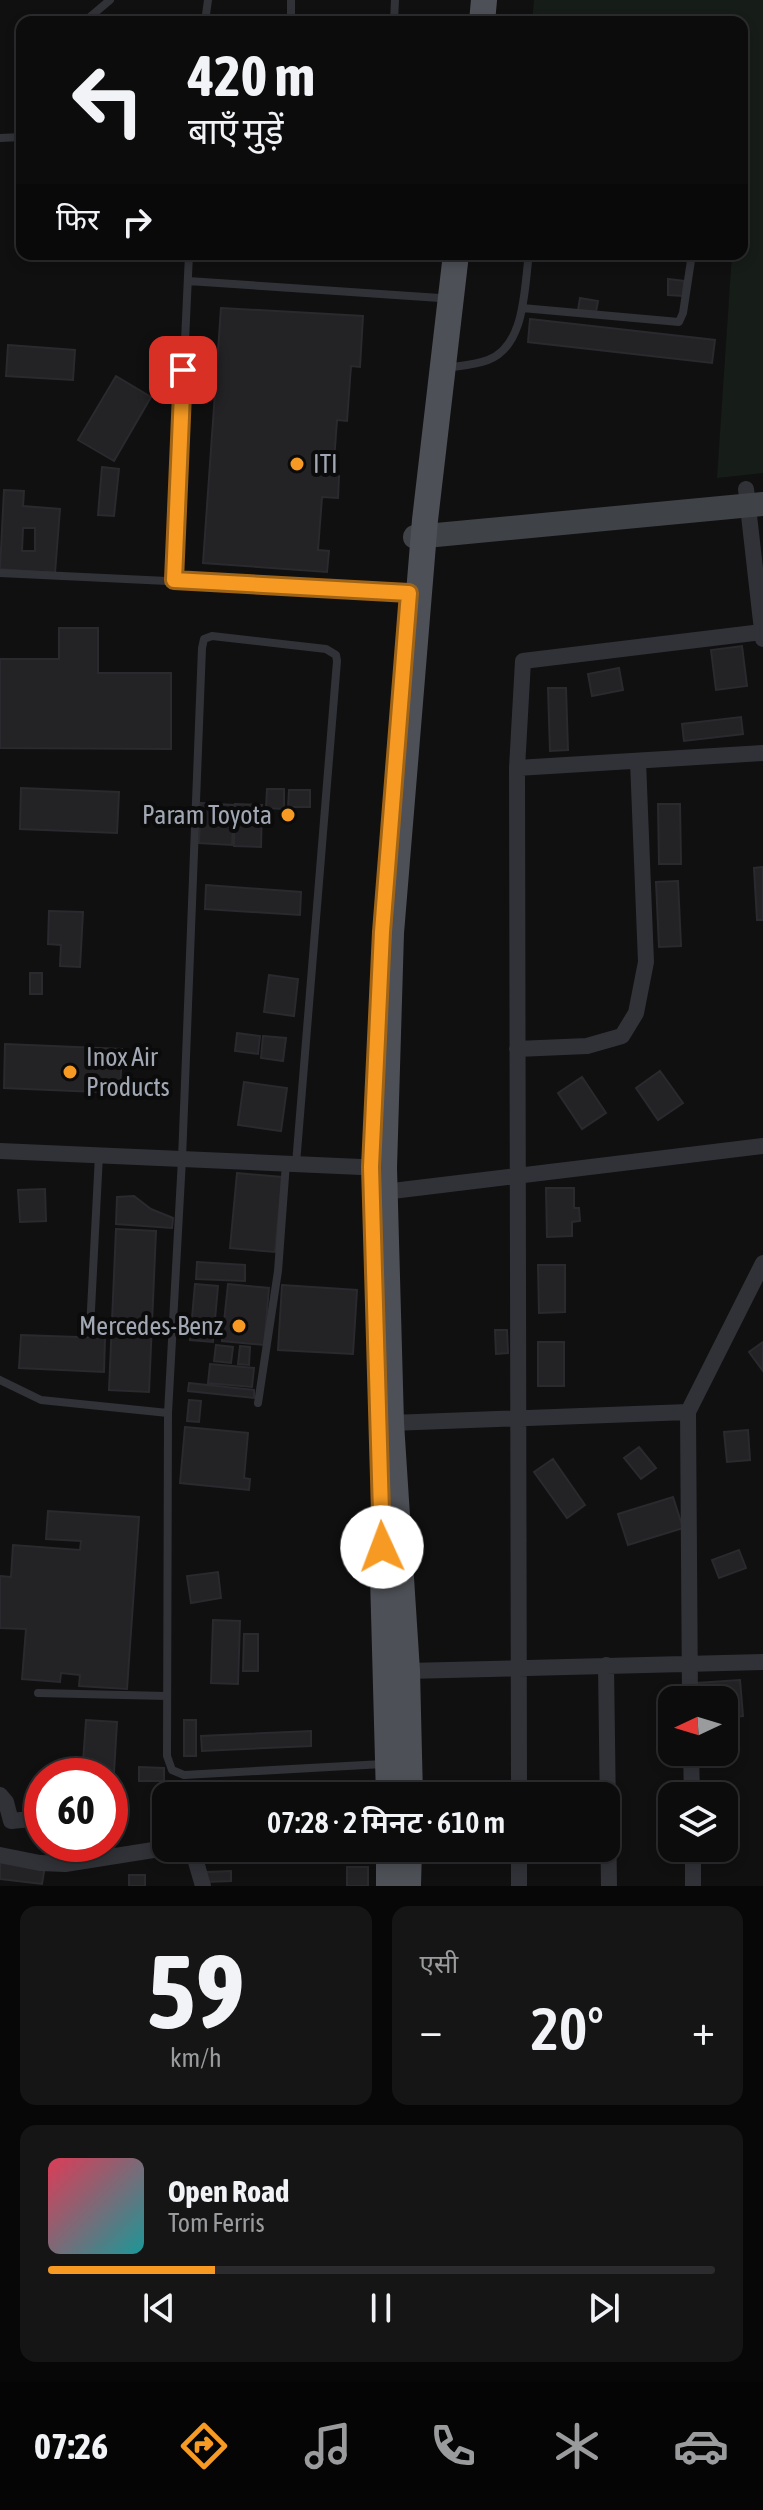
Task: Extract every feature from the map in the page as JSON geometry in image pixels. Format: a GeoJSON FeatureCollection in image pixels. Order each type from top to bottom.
{"type":"FeatureCollection","features":[{"type":"Feature","properties":{"kind":"main road"},"geometry":{"type":"LineString","coordinates":[[406,1782],[400,1762],[380,1175],[391,933],[414,593],[445,260]]}},
{"type":"Feature","properties":{"kind":"main road"},"geometry":{"type":"LineString","coordinates":[[420,528],[455,260]]}},
{"type":"Feature","properties":{"kind":"main road"},"geometry":{"type":"LineString","coordinates":[[380,1175],[391,1423],[407,1671],[400,1762],[394,1782]]}},
{"type":"Feature","properties":{"kind":"main road"},"geometry":{"type":"LineString","coordinates":[[389,1862],[389,1886]]}},
{"type":"Feature","properties":{"kind":"main road"},"geometry":{"type":"LineString","coordinates":[[408,1886],[409,1862]]}},
{"type":"Feature","properties":{"kind":"street"},"geometry":{"type":"LineString","coordinates":[[420,528],[755,496],[763,641]]}},
{"type":"Feature","properties":{"kind":"street"},"geometry":{"type":"LineString","coordinates":[[519,1782],[517,768],[523,661],[762,632]]}},
{"type":"Feature","properties":{"kind":"street"},"geometry":{"type":"LineString","coordinates":[[517,768],[763,753]]}},
{"type":"Feature","properties":{"kind":"street"},"geometry":{"type":"LineString","coordinates":[[517,1049],[587,1046],[622,1036],[636,1013],[646,962],[638,761]]}},
{"type":"Feature","properties":{"kind":"street"},"geometry":{"type":"LineString","coordinates":[[0,1151],[291,1164],[380,1175],[518,1177],[763,1146]]}},
{"type":"Feature","properties":{"kind":"street"},"geometry":{"type":"LineString","coordinates":[[690,1686],[688,1412],[763,1263]]}},
{"type":"Feature","properties":{"kind":"street"},"geometry":{"type":"LineString","coordinates":[[391,1423],[688,1412]]}},
{"type":"Feature","properties":{"kind":"street"},"geometry":{"type":"LineString","coordinates":[[407,1671],[763,1662]]}},
{"type":"Feature","properties":{"kind":"street"},"geometry":{"type":"LineString","coordinates":[[606,1665],[609,1886]]}},
{"type":"Feature","properties":{"kind":"street"},"geometry":{"type":"LineString","coordinates":[[0,1795],[6,1802],[6,1824]]}},
{"type":"Feature","properties":{"kind":"street"},"geometry":{"type":"LineString","coordinates":[[0,1855],[40,1863],[65,1864],[152,1850]]}},
{"type":"Feature","properties":{"kind":"street"},"geometry":{"type":"LineString","coordinates":[[196,1862],[203,1886]]}},
{"type":"Feature","properties":{"kind":"street"},"geometry":{"type":"LineString","coordinates":[[519,1862],[519,1886]]}},
{"type":"Feature","properties":{"kind":"street"},"geometry":{"type":"LineString","coordinates":[[693,1862],[693,1886]]}},
{"type":"Feature","properties":{"kind":"lane"},"geometry":{"type":"LineString","coordinates":[[91,16],[110,0]]}},
{"type":"Feature","properties":{"kind":"lane"},"geometry":{"type":"LineString","coordinates":[[174,580],[189,260]]}},
{"type":"Feature","properties":{"kind":"lane"},"geometry":{"type":"LineString","coordinates":[[443,369],[488,360],[504,350],[522,308],[528,260]]}},
{"type":"Feature","properties":{"kind":"lane"},"geometry":{"type":"LineString","coordinates":[[522,308],[679,322],[691,260]]}},
{"type":"Feature","properties":{"kind":"lane"},"geometry":{"type":"LineString","coordinates":[[188,281],[440,298]]}},
{"type":"Feature","properties":{"kind":"lane"},"geometry":{"type":"LineString","coordinates":[[0,573],[414,593]]}},
{"type":"Feature","properties":{"kind":"lane"},"geometry":{"type":"LineString","coordinates":[[258,1403],[291,1164],[337,661],[336,655],[326,649],[212,636],[204,639],[202,648],[182,1159],[168,1413],[167,1756],[172,1770],[184,1775],[400,1762]]}},
{"type":"Feature","properties":{"kind":"lane"},"geometry":{"type":"LineString","coordinates":[[90,1329],[99,1155]]}},
{"type":"Feature","properties":{"kind":"lane"},"geometry":{"type":"LineString","coordinates":[[0,1380],[41,1400],[168,1413]]}},
{"type":"Feature","properties":{"kind":"lane"},"geometry":{"type":"LineString","coordinates":[[38,1693],[167,1696]]}},
{"type":"Feature","properties":{"kind":"shaded area"},"geometry":{"type":"Polygon","coordinates":[[[534,0],[763,0],[763,473],[717,478],[732,260],[748,260],[748,16],[533,16],[534,0]]]}},
{"type":"Feature","properties":{"kind":"building"},"geometry":{"type":"Polygon","coordinates":[[[668,279],[684,281],[683,296],[668,295],[668,279]]]}},
{"type":"Feature","properties":{"kind":"building"},"geometry":{"type":"Polygon","coordinates":[[[580,298],[598,301],[596,312],[578,310],[580,298]]]}},
{"type":"Feature","properties":{"kind":"building"},"geometry":{"type":"Polygon","coordinates":[[[221,308],[363,316],[360,367],[351,366],[347,421],[337,420],[333,475],[339,476],[338,498],[322,497],[318,550],[329,551],[327,572],[203,563],[221,308]]]}},
{"type":"Feature","properties":{"kind":"building"},"geometry":{"type":"Polygon","coordinates":[[[530,319],[715,340],[712,363],[528,342],[530,319]]]}},
{"type":"Feature","properties":{"kind":"building"},"geometry":{"type":"Polygon","coordinates":[[[8,345],[75,350],[73,380],[6,376],[8,345]]]}},
{"type":"Feature","properties":{"kind":"building"},"geometry":{"type":"Polygon","coordinates":[[[116,376],[151,397],[114,461],[78,440],[116,376]]]}},
{"type":"Feature","properties":{"kind":"building"},"geometry":{"type":"Polygon","coordinates":[[[102,467],[119,469],[114,516],[98,515],[102,467]]]}},
{"type":"Feature","properties":{"kind":"building"},"geometry":{"type":"Polygon","coordinates":[[[4,490],[24,491],[23,506],[60,509],[55,573],[0,569],[4,490]],[[23,528],[22,551],[35,551],[35,528],[23,528]]]}},
{"type":"Feature","properties":{"kind":"building"},"geometry":{"type":"Polygon","coordinates":[[[59,628],[98,628],[98,673],[171,673],[171,749],[0,748],[0,659],[59,659],[59,628]]]}},
{"type":"Feature","properties":{"kind":"building"},"geometry":{"type":"Polygon","coordinates":[[[742,646],[747,686],[716,690],[711,650],[742,646]]]}},
{"type":"Feature","properties":{"kind":"building"},"geometry":{"type":"Polygon","coordinates":[[[619,668],[623,690],[592,696],[588,674],[619,668]]]}},
{"type":"Feature","properties":{"kind":"building"},"geometry":{"type":"Polygon","coordinates":[[[548,688],[566,688],[568,750],[550,751],[548,688]]]}},
{"type":"Feature","properties":{"kind":"building"},"geometry":{"type":"Polygon","coordinates":[[[741,717],[743,734],[684,741],[682,724],[741,717]]]}},
{"type":"Feature","properties":{"kind":"building"},"geometry":{"type":"Polygon","coordinates":[[[21,788],[119,792],[117,833],[20,829],[21,788]]]}},
{"type":"Feature","properties":{"kind":"building"},"geometry":{"type":"Polygon","coordinates":[[[267,789],[284,789],[284,809],[266,808],[267,789]]]}},
{"type":"Feature","properties":{"kind":"building"},"geometry":{"type":"Polygon","coordinates":[[[289,790],[310,790],[310,807],[288,807],[289,790]]]}},
{"type":"Feature","properties":{"kind":"building"},"geometry":{"type":"Polygon","coordinates":[[[201,803],[234,805],[232,845],[199,843],[201,803]]]}},
{"type":"Feature","properties":{"kind":"building"},"geometry":{"type":"Polygon","coordinates":[[[235,804],[262,805],[261,847],[234,846],[235,804]]]}},
{"type":"Feature","properties":{"kind":"building"},"geometry":{"type":"Polygon","coordinates":[[[658,804],[680,804],[681,864],[659,864],[658,804]]]}},
{"type":"Feature","properties":{"kind":"building"},"geometry":{"type":"Polygon","coordinates":[[[763,867],[763,920],[757,920],[754,868],[763,867]]]}},
{"type":"Feature","properties":{"kind":"building"},"geometry":{"type":"Polygon","coordinates":[[[678,881],[681,946],[659,947],[656,882],[678,881]]]}},
{"type":"Feature","properties":{"kind":"building"},"geometry":{"type":"Polygon","coordinates":[[[206,885],[301,892],[300,915],[205,909],[206,885]]]}},
{"type":"Feature","properties":{"kind":"building"},"geometry":{"type":"Polygon","coordinates":[[[49,911],[83,912],[80,967],[60,966],[61,945],[48,944],[49,911]]]}},
{"type":"Feature","properties":{"kind":"building"},"geometry":{"type":"Polygon","coordinates":[[[30,973],[42,973],[42,994],[30,994],[30,973]]]}},
{"type":"Feature","properties":{"kind":"building"},"geometry":{"type":"Polygon","coordinates":[[[269,975],[298,979],[294,1016],[264,1012],[269,975]]]}},
{"type":"Feature","properties":{"kind":"building"},"geometry":{"type":"Polygon","coordinates":[[[237,1033],[260,1036],[258,1054],[235,1051],[237,1033]]]}},
{"type":"Feature","properties":{"kind":"building"},"geometry":{"type":"Polygon","coordinates":[[[263,1036],[286,1038],[283,1061],[261,1058],[263,1036]]]}},
{"type":"Feature","properties":{"kind":"building"},"geometry":{"type":"Polygon","coordinates":[[[5,1044],[122,1049],[120,1093],[4,1088],[5,1044]]]}},
{"type":"Feature","properties":{"kind":"building"},"geometry":{"type":"Polygon","coordinates":[[[660,1071],[683,1103],[658,1120],[636,1088],[660,1071]]]}},
{"type":"Feature","properties":{"kind":"building"},"geometry":{"type":"Polygon","coordinates":[[[582,1077],[606,1113],[582,1129],[558,1093],[582,1077]]]}},
{"type":"Feature","properties":{"kind":"building"},"geometry":{"type":"Polygon","coordinates":[[[244,1082],[287,1088],[281,1131],[238,1125],[244,1082]]]}},
{"type":"Feature","properties":{"kind":"building"},"geometry":{"type":"Polygon","coordinates":[[[237,1173],[282,1177],[275,1252],[230,1248],[237,1173]]]}},
{"type":"Feature","properties":{"kind":"building"},"geometry":{"type":"Polygon","coordinates":[[[546,1188],[574,1188],[574,1208],[579,1208],[580,1221],[572,1222],[572,1236],[547,1237],[546,1188]]]}},
{"type":"Feature","properties":{"kind":"building"},"geometry":{"type":"Polygon","coordinates":[[[45,1189],[46,1221],[20,1222],[18,1190],[45,1189]]]}},
{"type":"Feature","properties":{"kind":"building"},"geometry":{"type":"Polygon","coordinates":[[[134,1196],[151,1209],[173,1218],[172,1228],[116,1224],[117,1197],[134,1196]]]}},
{"type":"Feature","properties":{"kind":"building"},"geometry":{"type":"Polygon","coordinates":[[[116,1229],[156,1231],[149,1392],[109,1390],[116,1229]]]}},
{"type":"Feature","properties":{"kind":"building"},"geometry":{"type":"Polygon","coordinates":[[[197,1262],[245,1265],[245,1281],[196,1279],[197,1262]]]}},
{"type":"Feature","properties":{"kind":"building"},"geometry":{"type":"Polygon","coordinates":[[[538,1265],[565,1265],[565,1312],[539,1313],[538,1265]]]}},
{"type":"Feature","properties":{"kind":"building"},"geometry":{"type":"Polygon","coordinates":[[[195,1284],[218,1286],[213,1342],[190,1340],[195,1284]]]}},
{"type":"Feature","properties":{"kind":"building"},"geometry":{"type":"Polygon","coordinates":[[[228,1284],[269,1288],[264,1345],[222,1341],[228,1284]]]}},
{"type":"Feature","properties":{"kind":"building"},"geometry":{"type":"Polygon","coordinates":[[[282,1285],[357,1290],[353,1354],[278,1350],[282,1285]]]}},
{"type":"Feature","properties":{"kind":"building"},"geometry":{"type":"Polygon","coordinates":[[[495,1330],[507,1330],[508,1353],[496,1354],[495,1330]]]}},
{"type":"Feature","properties":{"kind":"building"},"geometry":{"type":"Polygon","coordinates":[[[21,1335],[105,1338],[104,1372],[19,1368],[21,1335]]]}},
{"type":"Feature","properties":{"kind":"building"},"geometry":{"type":"Polygon","coordinates":[[[538,1342],[564,1342],[564,1386],[538,1386],[538,1342]]]}},
{"type":"Feature","properties":{"kind":"building"},"geometry":{"type":"Polygon","coordinates":[[[763,1342],[763,1371],[749,1352],[763,1342]]]}},
{"type":"Feature","properties":{"kind":"building"},"geometry":{"type":"Polygon","coordinates":[[[216,1345],[233,1347],[231,1363],[214,1361],[216,1345]]]}},
{"type":"Feature","properties":{"kind":"building"},"geometry":{"type":"Polygon","coordinates":[[[240,1346],[250,1347],[249,1365],[238,1364],[240,1346]]]}},
{"type":"Feature","properties":{"kind":"building"},"geometry":{"type":"Polygon","coordinates":[[[210,1364],[254,1368],[252,1387],[208,1383],[210,1364]]]}},
{"type":"Feature","properties":{"kind":"building"},"geometry":{"type":"Polygon","coordinates":[[[189,1383],[254,1390],[254,1398],[188,1391],[189,1383]]]}},
{"type":"Feature","properties":{"kind":"building"},"geometry":{"type":"Polygon","coordinates":[[[189,1400],[201,1401],[199,1422],[187,1421],[189,1400]]]}},
{"type":"Feature","properties":{"kind":"building"},"geometry":{"type":"Polygon","coordinates":[[[185,1427],[248,1433],[244,1478],[250,1479],[249,1490],[180,1483],[185,1427]]]}},
{"type":"Feature","properties":{"kind":"building"},"geometry":{"type":"Polygon","coordinates":[[[748,1430],[750,1460],[727,1462],[724,1432],[748,1430]]]}},
{"type":"Feature","properties":{"kind":"building"},"geometry":{"type":"Polygon","coordinates":[[[639,1447],[656,1468],[641,1479],[624,1458],[639,1447]]]}},
{"type":"Feature","properties":{"kind":"building"},"geometry":{"type":"Polygon","coordinates":[[[553,1459],[585,1505],[567,1518],[534,1472],[553,1459]]]}},
{"type":"Feature","properties":{"kind":"building"},"geometry":{"type":"Polygon","coordinates":[[[673,1497],[683,1528],[628,1545],[618,1514],[673,1497]]]}},
{"type":"Feature","properties":{"kind":"building"},"geometry":{"type":"Polygon","coordinates":[[[48,1511],[139,1517],[127,1689],[79,1686],[80,1675],[61,1673],[60,1682],[22,1679],[26,1629],[0,1628],[0,1576],[11,1577],[13,1545],[80,1550],[81,1541],[46,1539],[48,1511]]]}},
{"type":"Feature","properties":{"kind":"building"},"geometry":{"type":"Polygon","coordinates":[[[739,1550],[746,1568],[719,1578],[712,1560],[739,1550]]]}},
{"type":"Feature","properties":{"kind":"building"},"geometry":{"type":"Polygon","coordinates":[[[218,1572],[221,1598],[191,1603],[187,1576],[218,1572]]]}},
{"type":"Feature","properties":{"kind":"building"},"geometry":{"type":"Polygon","coordinates":[[[213,1620],[240,1621],[238,1684],[211,1683],[213,1620]]]}},
{"type":"Feature","properties":{"kind":"building"},"geometry":{"type":"Polygon","coordinates":[[[244,1634],[258,1634],[258,1671],[243,1671],[244,1634]]]}},
{"type":"Feature","properties":{"kind":"building"},"geometry":{"type":"Polygon","coordinates":[[[740,1680],[743,1716],[738,1717],[738,1686],[696,1686],[696,1683],[740,1680]]]}},
{"type":"Feature","properties":{"kind":"building"},"geometry":{"type":"Polygon","coordinates":[[[86,1720],[117,1722],[115,1758],[83,1758],[86,1720]]]}},
{"type":"Feature","properties":{"kind":"building"},"geometry":{"type":"Polygon","coordinates":[[[184,1720],[196,1720],[196,1756],[184,1756],[184,1720]]]}},
{"type":"Feature","properties":{"kind":"building"},"geometry":{"type":"Polygon","coordinates":[[[311,1731],[311,1746],[202,1751],[201,1736],[311,1731]]]}},
{"type":"Feature","properties":{"kind":"building"},"geometry":{"type":"Polygon","coordinates":[[[139,1767],[164,1768],[164,1781],[139,1781],[139,1767]]]}},
{"type":"Feature","properties":{"kind":"building"},"geometry":{"type":"Polygon","coordinates":[[[0,1860],[45,1866],[42,1884],[0,1879],[0,1860]]]}},
{"type":"Feature","properties":{"kind":"building"},"geometry":{"type":"Polygon","coordinates":[[[347,1867],[368,1867],[368,1886],[347,1886],[347,1867]]]}},
{"type":"Feature","properties":{"kind":"building"},"geometry":{"type":"Polygon","coordinates":[[[231,1871],[231,1881],[206,1882],[206,1872],[231,1871]]]}},
{"type":"Feature","properties":{"kind":"building"},"geometry":{"type":"Polygon","coordinates":[[[129,1875],[145,1875],[145,1886],[129,1886],[129,1875]]]}},
{"type":"Feature","properties":{"kind":"place","name":"ITI"},"geometry":{"type":"Point","coordinates":[297,464]}},
{"type":"Feature","properties":{"kind":"place","name":"Param Toyota"},"geometry":{"type":"Point","coordinates":[288,815]}},
{"type":"Feature","properties":{"kind":"place","name":"Inox Air Products"},"geometry":{"type":"Point","coordinates":[70,1072]}},
{"type":"Feature","properties":{"kind":"place","name":"Mercedes-Benz"},"geometry":{"type":"Point","coordinates":[239,1326]}},
{"type":"Feature","properties":{"kind":"route"},"geometry":{"type":"LineString","coordinates":[[183,370],[174,580],[409,593],[382,932],[371,1167],[382,1547]]}}]}
